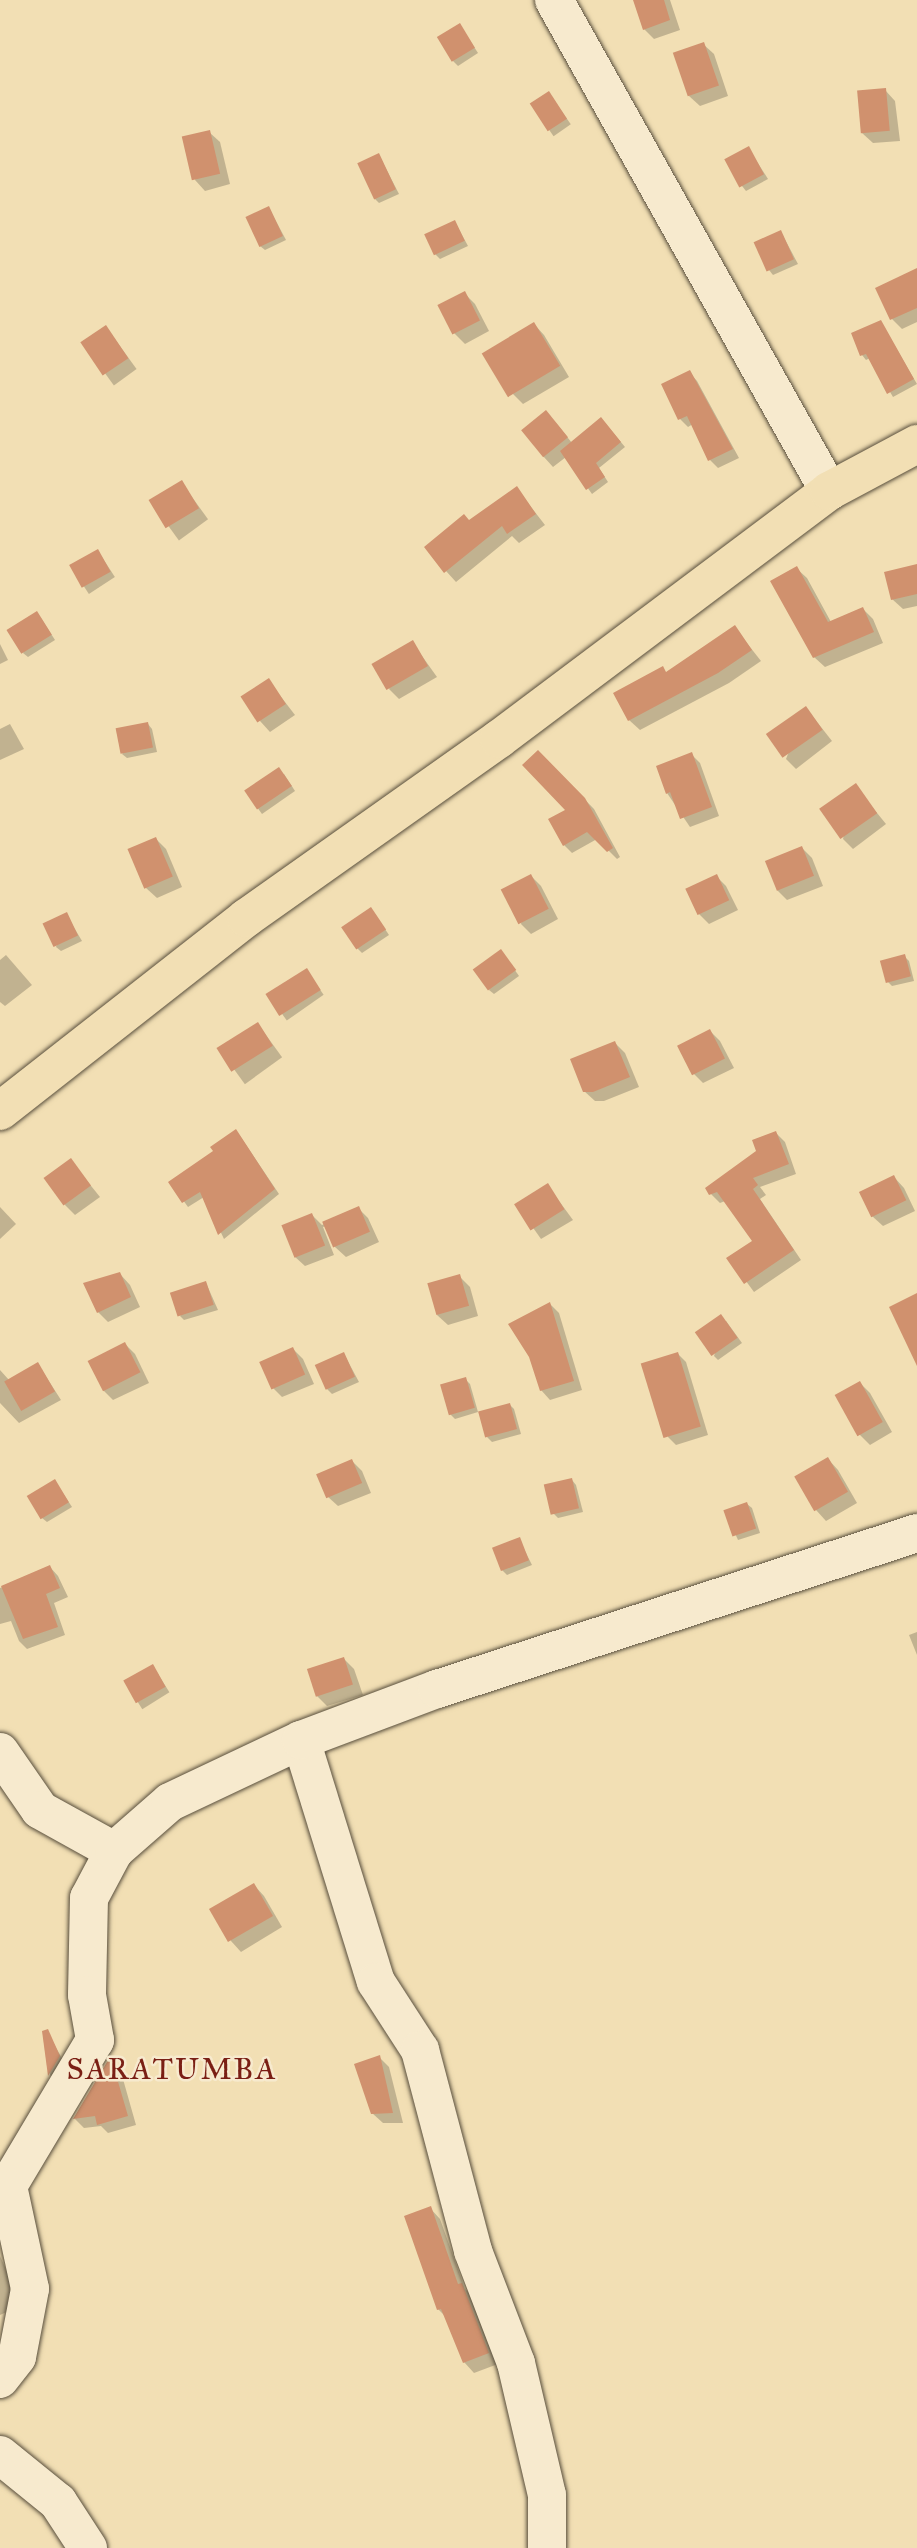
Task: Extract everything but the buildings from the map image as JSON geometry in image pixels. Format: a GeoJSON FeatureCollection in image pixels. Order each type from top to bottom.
{"type":"FeatureCollection","features":[{"type":"Feature","properties":{"kind":"main road"},"geometry":{"type":"LineString","coordinates":[[0,1111],[246,918],[499,738],[830,491],[917,444]]}},
{"type":"Feature","properties":{"kind":"street"},"geometry":{"type":"LineString","coordinates":[[554,0],[830,491]]}},
{"type":"Feature","properties":{"kind":"street"},"geometry":{"type":"LineString","coordinates":[[0,2379],[17,2357],[30,2289],[8,2186],[95,2040],[88,1996],[89,1898],[114,1851],[170,1802],[301,1740],[437,1689],[917,1533]]}},
{"type":"Feature","properties":{"kind":"street"},"geometry":{"type":"LineString","coordinates":[[301,1740],[376,1982],[420,2050],[472,2251],[516,2363],[547,2495],[547,2548]]}},
{"type":"Feature","properties":{"kind":"street"},"geometry":{"type":"LineString","coordinates":[[0,1752],[40,1810],[114,1851]]}},
{"type":"Feature","properties":{"kind":"street"},"geometry":{"type":"LineString","coordinates":[[0,2455],[58,2502],[88,2548]]}},
{"type":"Feature","properties":{"kind":"district","name":"SARATUMBA"},"geometry":{"type":"Point","coordinates":[172,2069]}}]}
